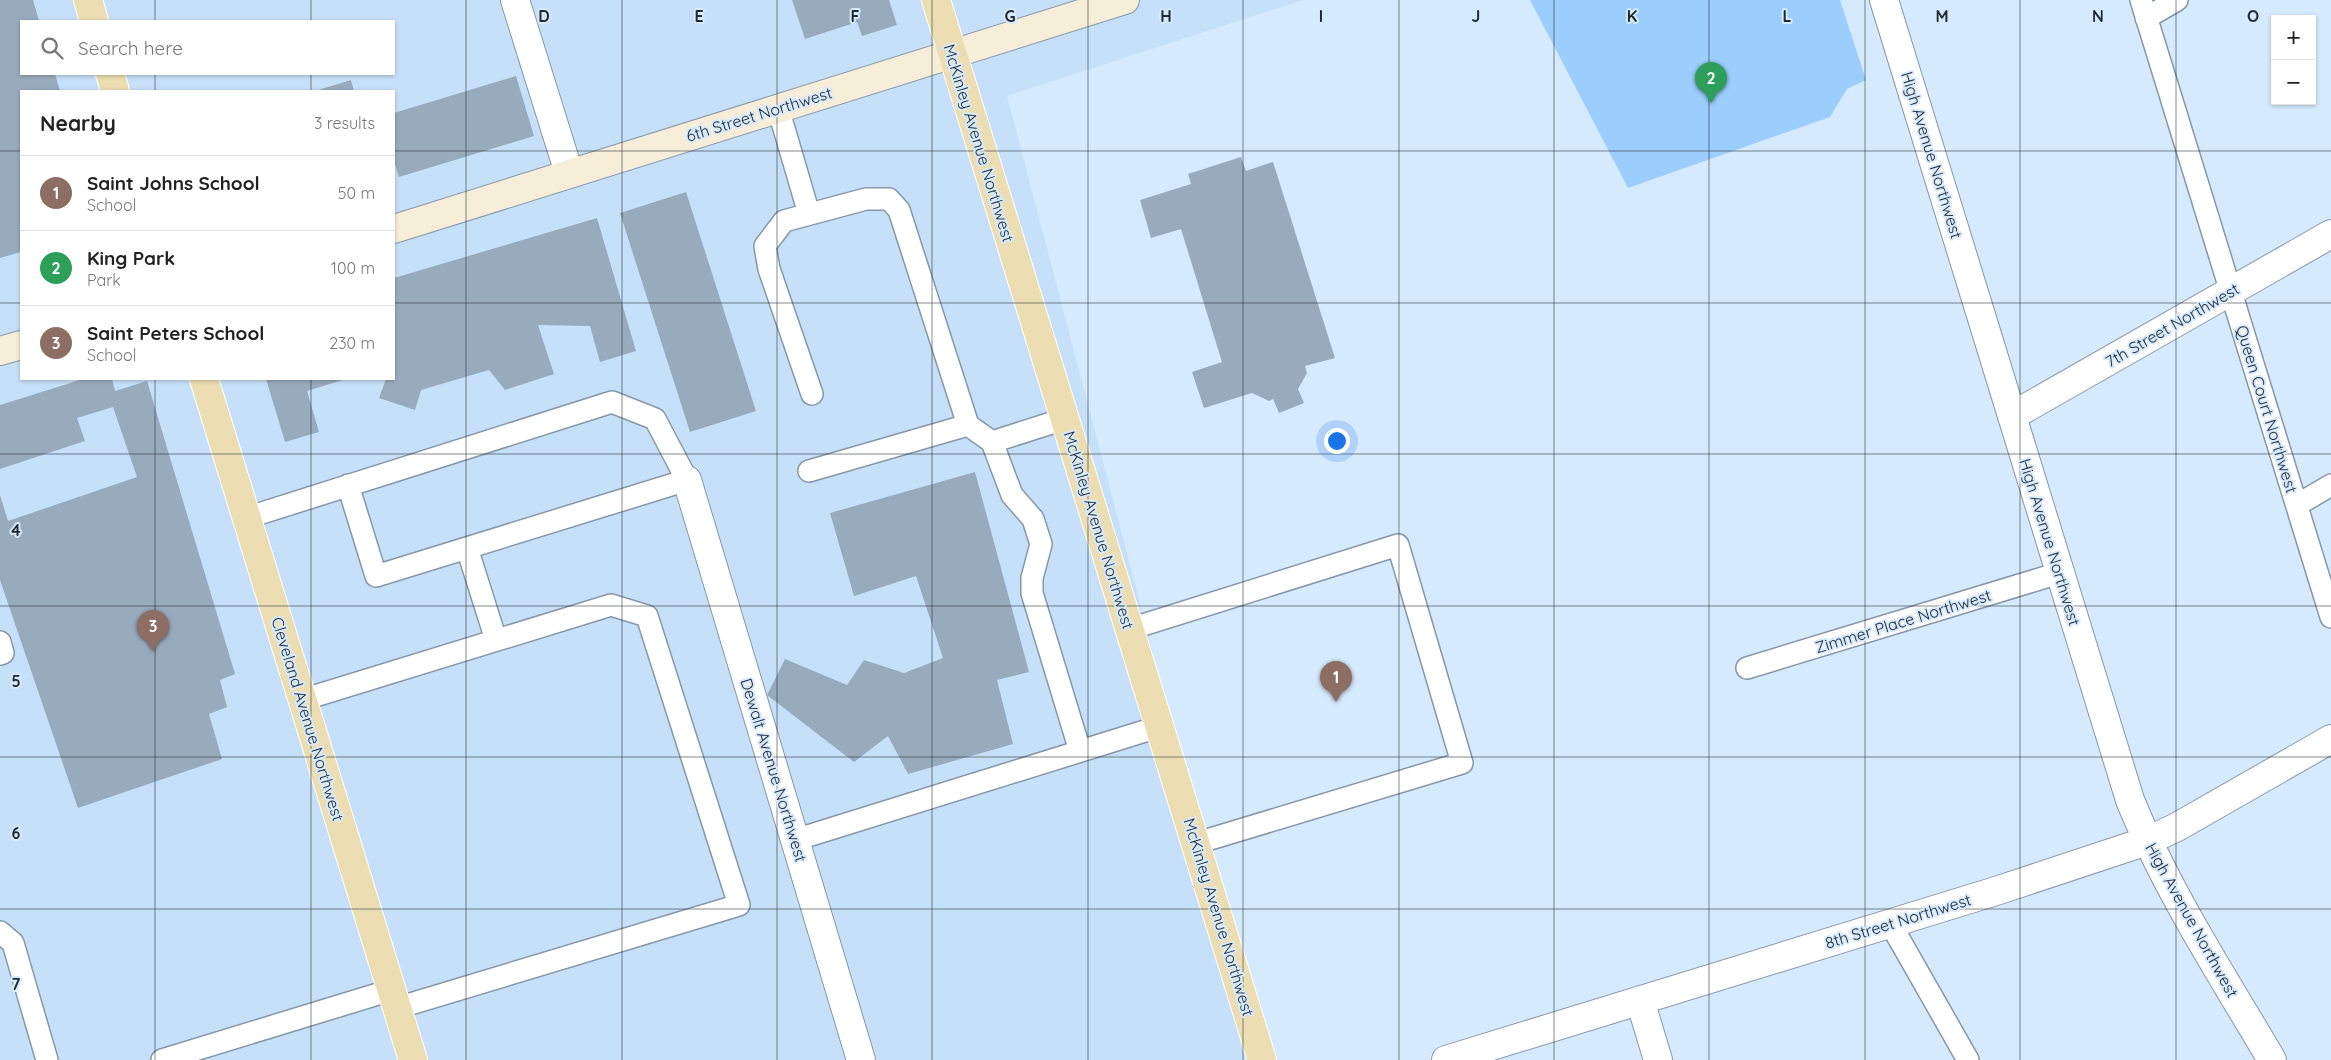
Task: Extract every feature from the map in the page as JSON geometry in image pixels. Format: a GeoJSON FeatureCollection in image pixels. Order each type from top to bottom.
{"type":"FeatureCollection","features":[{"type":"Feature","properties":{"kind":"main road"},"geometry":{"type":"LineString","coordinates":[[88,0],[94,20]]}},
{"type":"Feature","properties":{"kind":"main road","name":"McKinley Avenue Northwest"},"geometry":{"type":"LineString","coordinates":[[936,0],[1197,843],[1262,1060]]}},
{"type":"Feature","properties":{"kind":"main road","name":"6th Street Northwest"},"geometry":{"type":"LineString","coordinates":[[395,229],[1125,0]]}},
{"type":"Feature","properties":{"kind":"main road"},"geometry":{"type":"LineString","coordinates":[[110,75],[115,90]]}},
{"type":"Feature","properties":{"kind":"main road"},"geometry":{"type":"LineString","coordinates":[[0,351],[20,345]]}},
{"type":"Feature","properties":{"kind":"main road","name":"Cleveland Avenue Northwest"},"geometry":{"type":"LineString","coordinates":[[204,380],[413,1060]]}},
{"type":"Feature","properties":{"kind":"street"},"geometry":{"type":"LineString","coordinates":[[515,0],[569,173]]}},
{"type":"Feature","properties":{"kind":"street","name":"High Avenue Northwest"},"geometry":{"type":"LineString","coordinates":[[1884,0],[2130,800],[2147,841],[2272,1060]]}},
{"type":"Feature","properties":{"kind":"street","name":"7th Street Northwest"},"geometry":{"type":"LineString","coordinates":[[2012,416],[2331,234]]}},
{"type":"Feature","properties":{"kind":"street","name":"Dewalt Avenue Northwest"},"geometry":{"type":"LineString","coordinates":[[687,480],[795,840],[854,1058]]}},
{"type":"Feature","properties":{"kind":"street","name":"8th Street Northwest"},"geometry":{"type":"LineString","coordinates":[[1446,1060],[1890,923],[2147,841],[2177,827],[2331,739]]}},
{"type":"Feature","properties":{"kind":"street"},"geometry":{"type":"LineString","coordinates":[[1640,1000],[1658,1060]]}},
{"type":"Feature","properties":{"kind":"lane"},"geometry":{"type":"LineString","coordinates":[[2143,9],[2177,0]]}},
{"type":"Feature","properties":{"kind":"lane","name":"Queen Court Northwest"},"geometry":{"type":"LineString","coordinates":[[2143,9],[2214,232],[2230,292],[2331,617]]}},
{"type":"Feature","properties":{"kind":"lane"},"geometry":{"type":"LineString","coordinates":[[778,108],[809,214]]}},
{"type":"Feature","properties":{"kind":"lane"},"geometry":{"type":"LineString","coordinates":[[812,394],[769,269],[765,246],[784,221],[878,198],[889,199],[899,210],[968,425],[992,442],[1012,495],[1033,519],[1041,544],[1032,578],[1032,593],[1080,751]]}},
{"type":"Feature","properties":{"kind":"lane"},"geometry":{"type":"LineString","coordinates":[[246,518],[348,485],[612,402],[654,419],[687,480],[376,576],[348,485]]}},
{"type":"Feature","properties":{"kind":"lane"},"geometry":{"type":"LineString","coordinates":[[992,442],[1064,418]]}},
{"type":"Feature","properties":{"kind":"lane"},"geometry":{"type":"LineString","coordinates":[[810,471],[968,425]]}},
{"type":"Feature","properties":{"kind":"lane"},"geometry":{"type":"LineString","coordinates":[[2297,505],[2331,485]]}},
{"type":"Feature","properties":{"kind":"lane"},"geometry":{"type":"LineString","coordinates":[[1130,629],[1398,545],[1462,763],[1197,843]]}},
{"type":"Feature","properties":{"kind":"lane"},"geometry":{"type":"LineString","coordinates":[[467,548],[496,640]]}},
{"type":"Feature","properties":{"kind":"lane","name":"Zimmer Place Northwest"},"geometry":{"type":"LineString","coordinates":[[1746,668],[2059,573]]}},
{"type":"Feature","properties":{"kind":"lane"},"geometry":{"type":"LineString","coordinates":[[162,1060],[739,905],[647,616],[611,605],[302,700]]}},
{"type":"Feature","properties":{"kind":"lane"},"geometry":{"type":"LineString","coordinates":[[0,642],[3,653],[0,654]]}},
{"type":"Feature","properties":{"kind":"lane"},"geometry":{"type":"LineString","coordinates":[[795,840],[1160,726]]}},
{"type":"Feature","properties":{"kind":"lane"},"geometry":{"type":"LineString","coordinates":[[1890,923],[1968,1060]]}},
{"type":"Feature","properties":{"kind":"lane"},"geometry":{"type":"LineString","coordinates":[[0,932],[14,943],[47,1060]]}},
{"type":"Feature","properties":{"kind":"shaded area"},"geometry":{"type":"Polygon","coordinates":[[[0,0],[1303,0],[1007,96],[1260,1060],[0,1060],[0,0]]]}},
{"type":"Feature","properties":{"kind":"shaded area"},"geometry":{"type":"Polygon","coordinates":[[[1530,0],[1840,0],[1866,80],[1847,89],[1830,117],[1628,188],[1530,0]]]}},
{"type":"Feature","properties":{"kind":"building"},"geometry":{"type":"Polygon","coordinates":[[[0,0],[33,0],[39,20],[20,20],[20,75],[55,75],[60,90],[20,90],[20,252],[0,258],[0,0]]]}},
{"type":"Feature","properties":{"kind":"building"},"geometry":{"type":"Polygon","coordinates":[[[792,0],[889,0],[897,25],[862,36],[857,22],[805,39],[792,0]]]}},
{"type":"Feature","properties":{"kind":"building"},"geometry":{"type":"Polygon","coordinates":[[[516,76],[534,136],[399,177],[395,164],[395,113],[516,76]]]}},
{"type":"Feature","properties":{"kind":"building"},"geometry":{"type":"Polygon","coordinates":[[[351,80],[354,90],[318,90],[351,80]]]}},
{"type":"Feature","properties":{"kind":"building"},"geometry":{"type":"Polygon","coordinates":[[[1241,157],[1246,171],[1273,162],[1335,358],[1305,366],[1307,373],[1298,389],[1304,403],[1279,413],[1273,399],[1269,401],[1252,393],[1204,408],[1192,372],[1222,362],[1181,229],[1151,238],[1140,200],[1191,184],[1188,174],[1241,157]]]}},
{"type":"Feature","properties":{"kind":"building"},"geometry":{"type":"Polygon","coordinates":[[[686,192],[756,411],[690,432],[620,213],[686,192]]]}},
{"type":"Feature","properties":{"kind":"building"},"geometry":{"type":"Polygon","coordinates":[[[597,218],[636,351],[600,362],[590,326],[538,325],[554,374],[505,390],[489,370],[421,390],[415,410],[379,398],[386,380],[395,380],[395,278],[597,218]]]}},
{"type":"Feature","properties":{"kind":"building"},"geometry":{"type":"Polygon","coordinates":[[[80,380],[112,380],[115,391],[147,381],[235,674],[220,680],[227,707],[209,714],[222,759],[78,808],[0,580],[0,495],[8,521],[137,477],[113,407],[77,418],[85,441],[0,469],[0,405],[80,380]]]}},
{"type":"Feature","properties":{"kind":"building"},"geometry":{"type":"Polygon","coordinates":[[[266,380],[343,380],[307,391],[319,432],[285,442],[266,380]]]}},
{"type":"Feature","properties":{"kind":"building"},"geometry":{"type":"Polygon","coordinates":[[[975,472],[1029,672],[997,680],[1013,744],[908,774],[888,736],[854,762],[767,695],[785,659],[847,685],[864,660],[904,673],[943,658],[916,576],[854,596],[830,513],[975,472]]]}},
{"type":"Feature","properties":{"kind":"place","name":"King Park"},"geometry":{"type":"Point","coordinates":[1711,103]}},
{"type":"Feature","properties":{"kind":"place","name":"Saint Peters School"},"geometry":{"type":"Point","coordinates":[153,651]}},
{"type":"Feature","properties":{"kind":"place","name":"Saint Johns School"},"geometry":{"type":"Point","coordinates":[1336,702]}}]}
